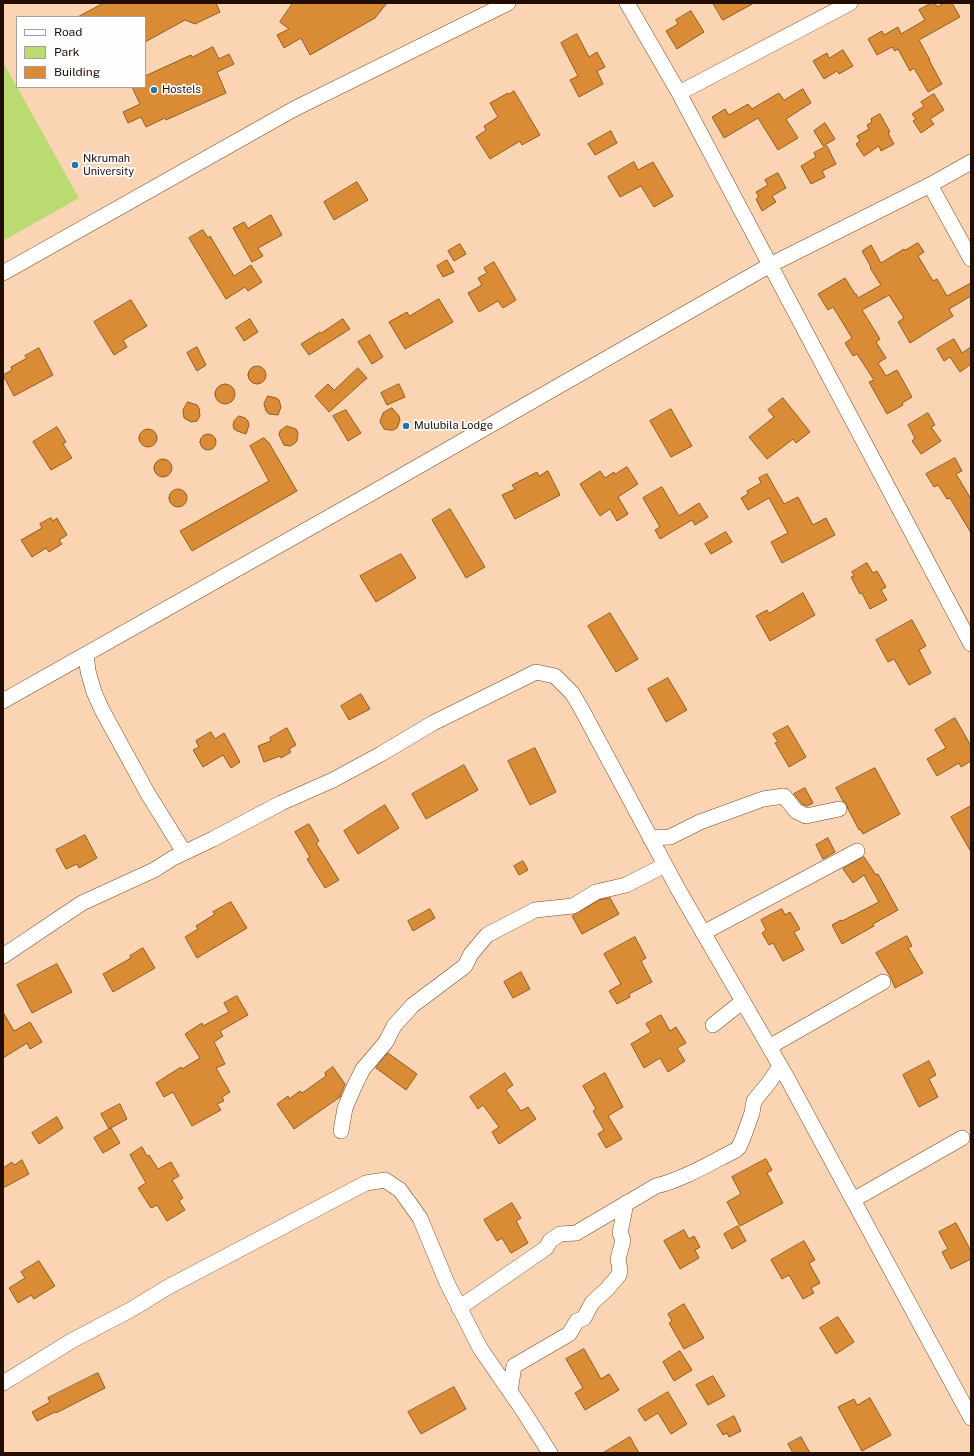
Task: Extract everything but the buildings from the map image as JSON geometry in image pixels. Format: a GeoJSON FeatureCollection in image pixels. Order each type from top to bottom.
{"type":"FeatureCollection","features":[{"type":"Feature","properties":{"kind":"street"},"geometry":{"type":"LineString","coordinates":[[3,273],[294,109],[508,3]]}},
{"type":"Feature","properties":{"kind":"street"},"geometry":{"type":"LineString","coordinates":[[627,3],[679,93],[971,644]]}},
{"type":"Feature","properties":{"kind":"street"},"geometry":{"type":"LineString","coordinates":[[679,93],[850,3]]}},
{"type":"Feature","properties":{"kind":"street"},"geometry":{"type":"LineString","coordinates":[[3,701],[356,502],[770,265],[930,185],[971,162]]}},
{"type":"Feature","properties":{"kind":"street"},"geometry":{"type":"LineString","coordinates":[[930,185],[971,259]]}},
{"type":"Feature","properties":{"kind":"street"},"geometry":{"type":"LineString","coordinates":[[86,654],[88,671],[94,692],[102,710],[148,794],[184,852]]}},
{"type":"Feature","properties":{"kind":"street"},"geometry":{"type":"LineString","coordinates":[[3,956],[82,904],[154,870],[184,852],[213,839],[281,804],[333,780],[433,723],[536,672],[555,676],[572,693],[665,865],[780,1066],[971,1418]]}},
{"type":"Feature","properties":{"kind":"street"},"geometry":{"type":"LineString","coordinates":[[650,838],[670,837],[700,822],[763,799],[784,796],[796,811],[806,816],[839,809]]}},
{"type":"Feature","properties":{"kind":"street"},"geometry":{"type":"LineString","coordinates":[[703,933],[857,851]]}},
{"type":"Feature","properties":{"kind":"street"},"geometry":{"type":"LineString","coordinates":[[341,1131],[345,1108],[363,1069],[386,1042],[394,1026],[413,1005],[466,966],[470,954],[487,935],[536,910],[573,906],[596,892],[626,885],[665,865]]}},
{"type":"Feature","properties":{"kind":"street"},"geometry":{"type":"LineString","coordinates":[[769,1047],[883,982]]}},
{"type":"Feature","properties":{"kind":"street"},"geometry":{"type":"LineString","coordinates":[[713,1025],[743,1001]]}},
{"type":"Feature","properties":{"kind":"street"},"geometry":{"type":"LineString","coordinates":[[459,1308],[546,1248],[550,1241],[560,1234],[576,1233],[656,1186],[666,1184],[736,1150],[739,1147],[752,1113],[754,1100],[771,1080],[780,1066]]}},
{"type":"Feature","properties":{"kind":"street"},"geometry":{"type":"LineString","coordinates":[[853,1200],[962,1138]]}},
{"type":"Feature","properties":{"kind":"street"},"geometry":{"type":"LineString","coordinates":[[3,1383],[74,1340],[132,1309],[168,1287],[366,1183],[385,1180],[400,1190],[420,1218],[446,1282],[480,1348],[550,1453]]}},
{"type":"Feature","properties":{"kind":"street"},"geometry":{"type":"LineString","coordinates":[[510,1391],[514,1366],[569,1334],[577,1321],[584,1318],[592,1303],[619,1275],[620,1270],[618,1259],[623,1240],[620,1233],[626,1203]]}},
{"type":"Feature","properties":{"kind":"green space"},"geometry":{"type":"Polygon","coordinates":[[[3,62],[16,85],[16,88],[18,88],[79,198],[3,241],[3,62]]]}},
{"type":"Feature","properties":{"kind":"place","name":"Hostels"},"geometry":{"type":"Point","coordinates":[154,90]}},
{"type":"Feature","properties":{"kind":"place","name":"Nkrumah University"},"geometry":{"type":"Point","coordinates":[75,165]}},
{"type":"Feature","properties":{"kind":"place","name":"Mulubila Lodge"},"geometry":{"type":"Point","coordinates":[406,426]}}]}
